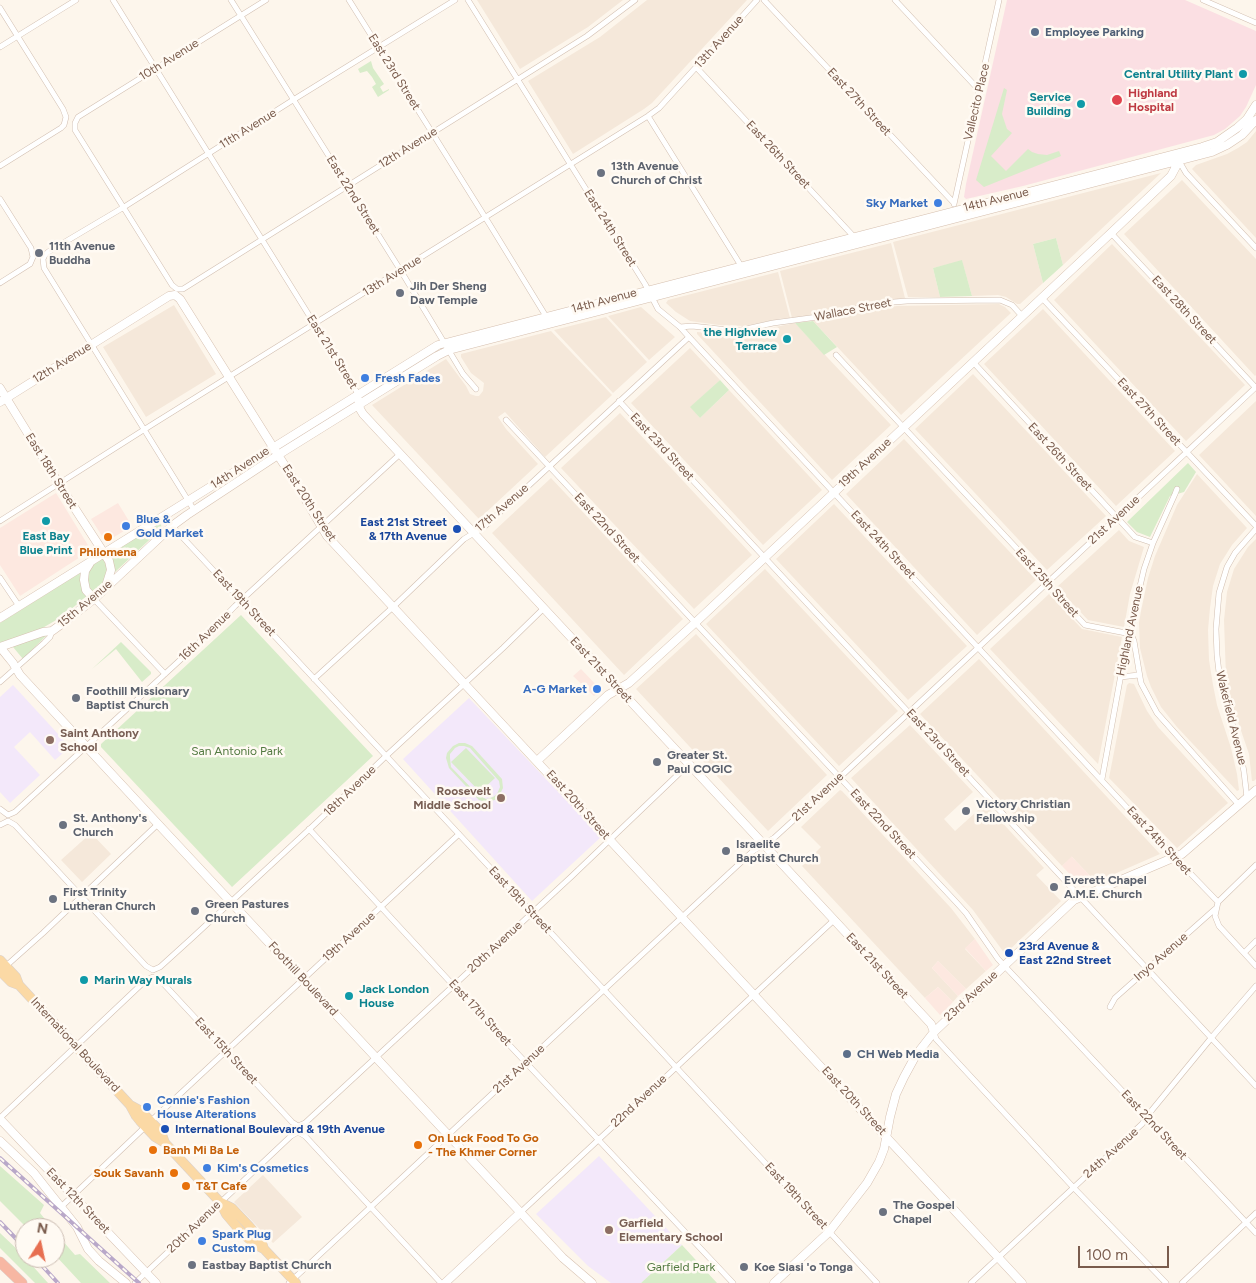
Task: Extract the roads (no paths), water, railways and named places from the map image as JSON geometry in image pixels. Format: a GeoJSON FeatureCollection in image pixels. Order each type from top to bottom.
{"type":"FeatureCollection","features":[{"type":"Feature","properties":{"kind":"highway"},"geometry":{"type":"LineString","coordinates":[[0,1262],[22,1283]]}},
{"type":"Feature","properties":{"kind":"main road","name":"International Boulevard"},"geometry":{"type":"LineString","coordinates":[[1,968],[16,977],[19,986],[130,1106],[136,1116],[161,1132],[165,1142],[220,1202],[226,1214],[256,1246],[264,1249],[293,1282]]}},
{"type":"Feature","properties":{"kind":"street"},"geometry":{"type":"LineString","coordinates":[[0,47],[76,0]]}},
{"type":"Feature","properties":{"kind":"street","name":"East 21st Street"},"geometry":{"type":"LineString","coordinates":[[113,0],[358,394],[362,414],[932,1024],[936,1039],[1166,1283]]}},
{"type":"Feature","properties":{"kind":"street","name":"East 22nd Street"},"geometry":{"type":"LineString","coordinates":[[231,0],[401,271],[463,374],[476,389]]}},
{"type":"Feature","properties":{"kind":"street","name":"10th Avenue"},"geometry":{"type":"LineString","coordinates":[[75,123],[78,117],[266,0]]}},
{"type":"Feature","properties":{"kind":"street","name":"East 23rd Street"},"geometry":{"type":"LineString","coordinates":[[350,0],[547,320]]}},
{"type":"Feature","properties":{"kind":"street","name":"11th Avenue"},"geometry":{"type":"LineString","coordinates":[[91,345],[44,268],[43,259],[48,252],[124,207],[455,0]]}},
{"type":"Feature","properties":{"kind":"street","name":"East 24th Street"},"geometry":{"type":"LineString","coordinates":[[468,0],[658,309],[680,327],[978,648],[1218,902]]}},
{"type":"Feature","properties":{"kind":"street","name":"12th Avenue"},"geometry":{"type":"LineString","coordinates":[[3,400],[595,31],[635,0]]}},
{"type":"Feature","properties":{"kind":"street","name":"13th Avenue"},"geometry":{"type":"LineString","coordinates":[[0,521],[648,116],[659,108],[757,0]]}},
{"type":"Feature","properties":{"kind":"street","name":"East 27th Street"},"geometry":{"type":"LineString","coordinates":[[764,0],[956,211]]}},
{"type":"Feature","properties":{"kind":"street"},"geometry":{"type":"LineString","coordinates":[[895,0],[979,90]]}},
{"type":"Feature","properties":{"kind":"street","name":"Vallecito Place"},"geometry":{"type":"LineString","coordinates":[[956,211],[979,90],[999,0]]}},
{"type":"Feature","properties":{"kind":"street"},"geometry":{"type":"LineString","coordinates":[[1203,0],[1256,23]]}},
{"type":"Feature","properties":{"kind":"street"},"geometry":{"type":"LineString","coordinates":[[0,8],[63,109],[66,121],[61,128],[0,166]]}},
{"type":"Feature","properties":{"kind":"street","name":"East 26th Street"},"geometry":{"type":"LineString","coordinates":[[696,67],[856,240]]}},
{"type":"Feature","properties":{"kind":"street","name":"14th Avenue"},"geometry":{"type":"LineString","coordinates":[[1178,157],[1217,142],[1237,128],[1256,107]]}},
{"type":"Feature","properties":{"kind":"street"},"geometry":{"type":"LineString","coordinates":[[648,116],[743,270]]}},
{"type":"Feature","properties":{"kind":"street","name":"14th Avenue"},"geometry":{"type":"LineString","coordinates":[[0,618],[358,394],[445,342],[547,320],[650,294],[856,240],[956,211],[1178,157],[1212,152],[1228,145],[1242,135],[1256,120]]}},
{"type":"Feature","properties":{"kind":"street","name":"East 20th Street"},"geometry":{"type":"LineString","coordinates":[[75,123],[75,130],[327,536],[1022,1283]]}},
{"type":"Feature","properties":{"kind":"street"},"geometry":{"type":"LineString","coordinates":[[1178,157],[1186,173],[1256,248]]}},
{"type":"Feature","properties":{"kind":"street","name":"19th Avenue"},"geometry":{"type":"LineString","coordinates":[[537,761],[608,695],[630,683],[1111,233],[1171,176],[1178,157]]}},
{"type":"Feature","properties":{"kind":"street"},"geometry":{"type":"LineString","coordinates":[[0,199],[31,248],[33,257],[30,264],[0,283]]}},
{"type":"Feature","properties":{"kind":"street","name":"East 28th Street"},"geometry":{"type":"LineString","coordinates":[[1111,233],[1256,387]]}},
{"type":"Feature","properties":{"kind":"street","name":"East 27th Street"},"geometry":{"type":"LineString","coordinates":[[1042,298],[1256,527]]}},
{"type":"Feature","properties":{"kind":"street","name":"Wallace Street"},"geometry":{"type":"LineString","coordinates":[[680,327],[692,326],[737,331],[894,302],[1000,300],[1012,305],[1022,316]]}},
{"type":"Feature","properties":{"kind":"street","name":"14th Avenue"},"geometry":{"type":"LineString","coordinates":[[172,526],[278,455],[437,356],[449,350],[547,320]]}},
{"type":"Feature","properties":{"kind":"street","name":"17th Avenue"},"geometry":{"type":"LineString","coordinates":[[314,678],[393,607],[464,539],[484,527],[689,337]]}},
{"type":"Feature","properties":{"kind":"street"},"geometry":{"type":"LineString","coordinates":[[91,345],[194,510]]}},
{"type":"Feature","properties":{"kind":"street","name":"East 25th Street"},"geometry":{"type":"LineString","coordinates":[[836,355],[1020,552],[1084,625],[1131,634]]}},
{"type":"Feature","properties":{"kind":"street","name":"East 26th Street"},"geometry":{"type":"LineString","coordinates":[[973,362],[1135,537],[1153,543]]}},
{"type":"Feature","properties":{"kind":"street","name":"21st Avenue"},"geometry":{"type":"LineString","coordinates":[[293,1282],[448,1134],[753,851],[774,838],[840,777],[1256,387]]}},
{"type":"Feature","properties":{"kind":"street","name":"East 18th Street"},"geometry":{"type":"LineString","coordinates":[[0,388],[3,400],[110,565],[110,576],[106,588]]}},
{"type":"Feature","properties":{"kind":"street","name":"East 23rd Street"},"geometry":{"type":"LineString","coordinates":[[619,401],[1256,1086]]}},
{"type":"Feature","properties":{"kind":"street","name":"East 22nd Street"},"geometry":{"type":"LineString","coordinates":[[506,420],[966,914],[998,959],[1256,1233]]}},
{"type":"Feature","properties":{"kind":"street","name":"16th Avenue"},"geometry":{"type":"LineString","coordinates":[[0,809],[8,815],[15,812],[400,454]]}},
{"type":"Feature","properties":{"kind":"street","name":"Highland Avenue"},"geometry":{"type":"LineString","coordinates":[[1102,779],[1137,595],[1153,543],[1176,494],[1176,489]]}},
{"type":"Feature","properties":{"kind":"street","name":"East 19th Street"},"geometry":{"type":"LineString","coordinates":[[164,516],[877,1283]]}},
{"type":"Feature","properties":{"kind":"street","name":"15th Avenue"},"geometry":{"type":"LineString","coordinates":[[0,682],[48,638],[52,631],[94,599],[172,526]]}},
{"type":"Feature","properties":{"kind":"street","name":"Wakefield Avenue"},"geometry":{"type":"LineString","coordinates":[[1247,798],[1239,744],[1225,703],[1220,681],[1216,655],[1216,629],[1219,593],[1227,567],[1235,553],[1256,527]]}},
{"type":"Feature","properties":{"kind":"street"},"geometry":{"type":"LineString","coordinates":[[91,561],[85,572],[86,590],[165,674]]}},
{"type":"Feature","properties":{"kind":"street"},"geometry":{"type":"LineString","coordinates":[[0,578],[19,606]]}},
{"type":"Feature","properties":{"kind":"street","name":"18th Avenue"},"geometry":{"type":"LineString","coordinates":[[81,896],[146,966],[153,970],[160,967],[544,608]]}},
{"type":"Feature","properties":{"kind":"street"},"geometry":{"type":"LineString","coordinates":[[0,647],[43,632],[52,631]]}},
{"type":"Feature","properties":{"kind":"street"},"geometry":{"type":"LineString","coordinates":[[1131,634],[1134,641],[1141,683],[1157,713],[1239,805]]}},
{"type":"Feature","properties":{"kind":"street","name":"Foothill Boulevard"},"geometry":{"type":"LineString","coordinates":[[0,647],[20,675],[158,824],[563,1258],[592,1283]]}},
{"type":"Feature","properties":{"kind":"street"},"geometry":{"type":"LineString","coordinates":[[1120,677],[1140,676]]}},
{"type":"Feature","properties":{"kind":"street","name":"20th Avenue"},"geometry":{"type":"LineString","coordinates":[[298,1126],[305,1123],[610,840],[689,764]]}},
{"type":"Feature","properties":{"kind":"street","name":"23rd Avenue"},"geometry":{"type":"LineString","coordinates":[[774,1283],[829,1232],[872,1176],[879,1162],[896,1094],[916,1055],[934,1032],[1071,902],[1185,852],[1256,790]]}},
{"type":"Feature","properties":{"kind":"street"},"geometry":{"type":"LineString","coordinates":[[0,825],[8,821],[15,825],[81,896]]}},
{"type":"Feature","properties":{"kind":"street"},"geometry":{"type":"LineString","coordinates":[[1,968],[43,933],[158,824]]}},
{"type":"Feature","properties":{"kind":"street","name":"East 17th Street"},"geometry":{"type":"LineString","coordinates":[[309,829],[733,1283]]}},
{"type":"Feature","properties":{"kind":"street","name":"19th Avenue"},"geometry":{"type":"LineString","coordinates":[[61,1207],[459,834]]}},
{"type":"Feature","properties":{"kind":"street"},"geometry":{"type":"LineString","coordinates":[[1256,865],[1218,902],[1215,916],[1219,926],[1256,966]]}},
{"type":"Feature","properties":{"kind":"street","name":"Inyo Avenue"},"geometry":{"type":"LineString","coordinates":[[1110,1007],[1115,998],[1216,909]]}},
{"type":"Feature","properties":{"kind":"street","name":"22nd Avenue"},"geometry":{"type":"LineString","coordinates":[[443,1283],[834,920]]}},
{"type":"Feature","properties":{"kind":"street"},"geometry":{"type":"LineString","coordinates":[[1244,953],[1256,941]]}},
{"type":"Feature","properties":{"kind":"street","name":"East 15th Street"},"geometry":{"type":"LineString","coordinates":[[76,1047],[146,980],[153,977],[160,980],[292,1122],[298,1126]]}},
{"type":"Feature","properties":{"kind":"street","name":"24th Avenue"},"geometry":{"type":"LineString","coordinates":[[971,1283],[1142,1124],[1256,986]]}},
{"type":"Feature","properties":{"kind":"street"},"geometry":{"type":"LineString","coordinates":[[0,1118],[76,1047]]}},
{"type":"Feature","properties":{"kind":"street","name":"East 12th Street"},"geometry":{"type":"LineString","coordinates":[[0,1118],[156,1283]]}},
{"type":"Feature","properties":{"kind":"street","name":"20th Avenue"},"geometry":{"type":"LineString","coordinates":[[135,1283],[291,1136],[298,1132],[305,1136],[371,1207]]}},
{"type":"Feature","properties":{"kind":"street","name":"East 12th Street"},"geometry":{"type":"LineString","coordinates":[[0,1141],[34,1173],[76,1227],[88,1249],[99,1261],[126,1283]]}},
{"type":"Feature","properties":{"kind":"street"},"geometry":{"type":"LineString","coordinates":[[371,1207],[443,1283]]}},
{"type":"Feature","properties":{"kind":"street"},"geometry":{"type":"LineString","coordinates":[[1182,1283],[1256,1213]]}},
{"type":"Feature","properties":{"kind":"railway"},"geometry":{"type":"LineString","coordinates":[[0,1158],[139,1283]]}},
{"type":"Feature","properties":{"kind":"railway"},"geometry":{"type":"LineString","coordinates":[[0,1222],[15,1238]]}},
{"type":"Feature","properties":{"kind":"railway"},"geometry":{"type":"LineString","coordinates":[[44,1268],[58,1283]]}},
{"type":"Feature","properties":{"kind":"place","name":"Employee Parking"},"geometry":{"type":"Point","coordinates":[1035,32]}},
{"type":"Feature","properties":{"kind":"place","name":"Central Utility Plant"},"geometry":{"type":"Point","coordinates":[1243,74]}},
{"type":"Feature","properties":{"kind":"place","name":"Highland Hospital"},"geometry":{"type":"Point","coordinates":[1117,100]}},
{"type":"Feature","properties":{"kind":"place","name":"Service Building"},"geometry":{"type":"Point","coordinates":[1081,104]}},
{"type":"Feature","properties":{"kind":"place","name":"13th Avenue Church of Christ"},"geometry":{"type":"Point","coordinates":[601,173]}},
{"type":"Feature","properties":{"kind":"place","name":"Sky Market"},"geometry":{"type":"Point","coordinates":[938,203]}},
{"type":"Feature","properties":{"kind":"place","name":"11th Avenue Buddha"},"geometry":{"type":"Point","coordinates":[39,253]}},
{"type":"Feature","properties":{"kind":"place","name":"Jih Der Sheng Daw Temple"},"geometry":{"type":"Point","coordinates":[400,293]}},
{"type":"Feature","properties":{"kind":"place","name":"the Highview Terrace"},"geometry":{"type":"Point","coordinates":[787,339]}},
{"type":"Feature","properties":{"kind":"place","name":"Fresh Fades"},"geometry":{"type":"Point","coordinates":[365,378]}},
{"type":"Feature","properties":{"kind":"place","name":"East Bay Blue Print"},"geometry":{"type":"Point","coordinates":[46,521]}},
{"type":"Feature","properties":{"kind":"place","name":"Blue & Gold Market"},"geometry":{"type":"Point","coordinates":[126,526]}},
{"type":"Feature","properties":{"kind":"place","name":"East 21st Street & 17th Avenue"},"geometry":{"type":"Point","coordinates":[457,529]}},
{"type":"Feature","properties":{"kind":"place","name":"Philomena"},"geometry":{"type":"Point","coordinates":[108,537]}},
{"type":"Feature","properties":{"kind":"place","name":"A-G Market"},"geometry":{"type":"Point","coordinates":[597,689]}},
{"type":"Feature","properties":{"kind":"place","name":"Foothill Missionary Baptist Church"},"geometry":{"type":"Point","coordinates":[76,698]}},
{"type":"Feature","properties":{"kind":"place","name":"Saint Anthony School"},"geometry":{"type":"Point","coordinates":[50,740]}},
{"type":"Feature","properties":{"kind":"place","name":"Greater St. Paul COGIC"},"geometry":{"type":"Point","coordinates":[657,762]}},
{"type":"Feature","properties":{"kind":"place","name":"Roosevelt Middle School"},"geometry":{"type":"Point","coordinates":[501,798]}},
{"type":"Feature","properties":{"kind":"place","name":"Victory Christian Fellowship"},"geometry":{"type":"Point","coordinates":[966,811]}},
{"type":"Feature","properties":{"kind":"place","name":"St. Anthony's Church"},"geometry":{"type":"Point","coordinates":[63,825]}},
{"type":"Feature","properties":{"kind":"place","name":"Israelite Baptist Church"},"geometry":{"type":"Point","coordinates":[726,851]}},
{"type":"Feature","properties":{"kind":"place","name":"Everett Chapel A.M.E. Church"},"geometry":{"type":"Point","coordinates":[1054,887]}},
{"type":"Feature","properties":{"kind":"place","name":"First Trinity Lutheran Church"},"geometry":{"type":"Point","coordinates":[53,899]}},
{"type":"Feature","properties":{"kind":"place","name":"Green Pastures Church"},"geometry":{"type":"Point","coordinates":[195,911]}},
{"type":"Feature","properties":{"kind":"place","name":"23rd Avenue & East 22nd Street"},"geometry":{"type":"Point","coordinates":[1009,953]}},
{"type":"Feature","properties":{"kind":"place","name":"Marin Way Murals"},"geometry":{"type":"Point","coordinates":[84,980]}},
{"type":"Feature","properties":{"kind":"place","name":"Jack London House"},"geometry":{"type":"Point","coordinates":[349,996]}},
{"type":"Feature","properties":{"kind":"place","name":"CH Web Media"},"geometry":{"type":"Point","coordinates":[847,1054]}},
{"type":"Feature","properties":{"kind":"place","name":"Connie's Fashion House Alterations"},"geometry":{"type":"Point","coordinates":[147,1107]}},
{"type":"Feature","properties":{"kind":"place","name":"International Boulevard & 19th Avenue"},"geometry":{"type":"Point","coordinates":[165,1129]}},
{"type":"Feature","properties":{"kind":"place","name":"On Luck Food To Go - The Khmer Corner"},"geometry":{"type":"Point","coordinates":[418,1145]}},
{"type":"Feature","properties":{"kind":"place","name":"Banh Mi Ba Le"},"geometry":{"type":"Point","coordinates":[153,1150]}},
{"type":"Feature","properties":{"kind":"place","name":"Kim's Cosmetics"},"geometry":{"type":"Point","coordinates":[207,1168]}},
{"type":"Feature","properties":{"kind":"place","name":"Souk Savanh"},"geometry":{"type":"Point","coordinates":[174,1173]}},
{"type":"Feature","properties":{"kind":"place","name":"T&T Cafe"},"geometry":{"type":"Point","coordinates":[186,1186]}},
{"type":"Feature","properties":{"kind":"place","name":"The Gospel Chapel"},"geometry":{"type":"Point","coordinates":[883,1212]}},
{"type":"Feature","properties":{"kind":"place","name":"Garfield Elementary School"},"geometry":{"type":"Point","coordinates":[609,1230]}},
{"type":"Feature","properties":{"kind":"place","name":"Spark Plug Custom"},"geometry":{"type":"Point","coordinates":[202,1241]}},
{"type":"Feature","properties":{"kind":"place","name":"Eastbay Baptist Church"},"geometry":{"type":"Point","coordinates":[192,1265]}},
{"type":"Feature","properties":{"kind":"place","name":"Koe Siasi 'o Tonga"},"geometry":{"type":"Point","coordinates":[744,1267]}},
{"type":"Feature","properties":{"kind":"park label","name":"San Antonio Park"},"geometry":{"type":"Point","coordinates":[237,751]}},
{"type":"Feature","properties":{"kind":"park label","name":"Garfield Park"},"geometry":{"type":"Point","coordinates":[681,1267]}}]}
